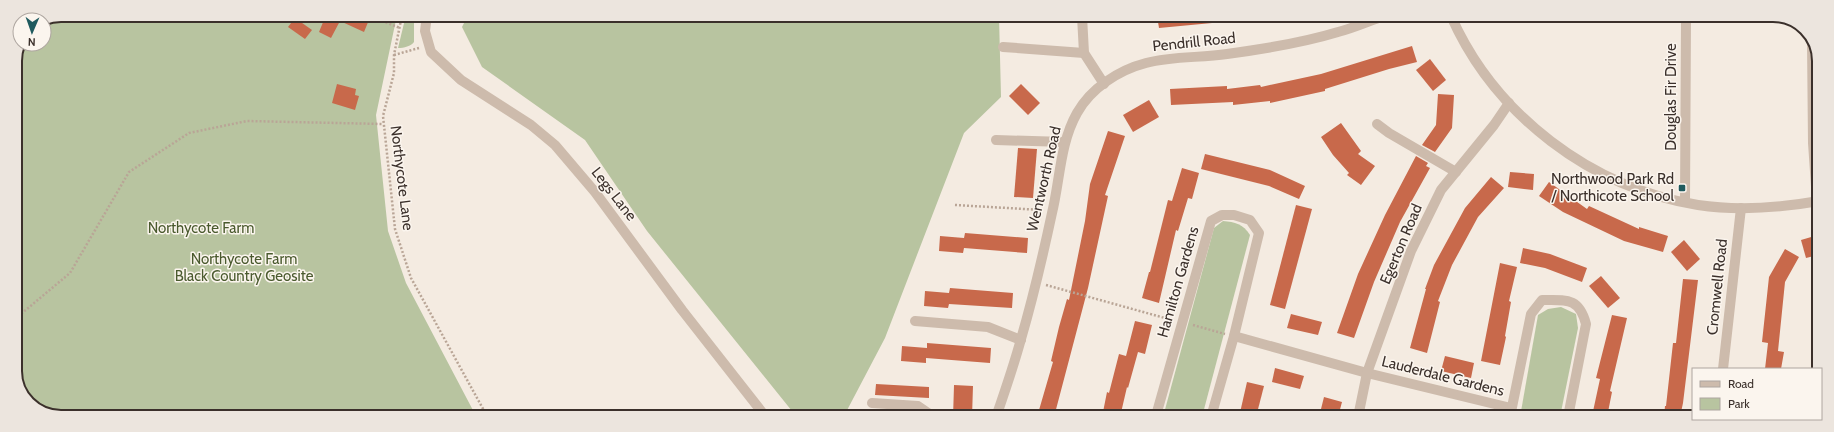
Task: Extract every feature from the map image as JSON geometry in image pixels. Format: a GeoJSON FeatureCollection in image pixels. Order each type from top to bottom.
{"type":"FeatureCollection","features":[{"type":"Feature","properties":{"kind":"street","name":"Legs Lane"},"geometry":{"type":"LineString","coordinates":[[426,22],[425,31],[431,52],[461,80],[531,125],[555,145],[595,192],[682,310],[760,410]]}},
{"type":"Feature","properties":{"kind":"street"},"geometry":{"type":"LineString","coordinates":[[1082,22],[1084,53],[1104,84]]}},
{"type":"Feature","properties":{"kind":"street","name":"Pendrill Road"},"geometry":{"type":"LineString","coordinates":[[1104,84],[1117,74],[1148,62],[1169,58],[1215,56],[1299,42],[1339,32],[1367,22]]}},
{"type":"Feature","properties":{"kind":"street"},"geometry":{"type":"LineString","coordinates":[[1454,22],[1476,62],[1490,82],[1509,103],[1547,138],[1593,169],[1644,191],[1699,205],[1741,208],[1776,207],[1812,202]]}},
{"type":"Feature","properties":{"kind":"street","name":"Douglas Fir Drive"},"geometry":{"type":"LineString","coordinates":[[1685,202],[1686,22]]}},
{"type":"Feature","properties":{"kind":"street"},"geometry":{"type":"LineString","coordinates":[[1003,47],[1084,53]]}},
{"type":"Feature","properties":{"kind":"street"},"geometry":{"type":"LineString","coordinates":[[1812,58],[1812,143]]}},
{"type":"Feature","properties":{"kind":"street","name":"Wentworth Road"},"geometry":{"type":"LineString","coordinates":[[998,410],[1021,340],[1036,282],[1053,211],[1065,142],[1078,112],[1089,97],[1104,84]]}},
{"type":"Feature","properties":{"kind":"street","name":"Egerton Road"},"geometry":{"type":"LineString","coordinates":[[1359,410],[1367,373],[1411,251],[1441,190],[1509,103]]}},
{"type":"Feature","properties":{"kind":"street"},"geometry":{"type":"LineString","coordinates":[[1377,124],[1389,133],[1456,172]]}},
{"type":"Feature","properties":{"kind":"street"},"geometry":{"type":"LineString","coordinates":[[996,140],[1065,142]]}},
{"type":"Feature","properties":{"kind":"street","name":"Cromwell Road"},"geometry":{"type":"LineString","coordinates":[[1723,368],[1741,208]]}},
{"type":"Feature","properties":{"kind":"street","name":"Hamilton Gardens"},"geometry":{"type":"LineString","coordinates":[[1158,410],[1181,322],[1211,221],[1222,214],[1234,215],[1250,220],[1259,233],[1234,336],[1213,410]]}},
{"type":"Feature","properties":{"kind":"street","name":"Lauderdale Gardens"},"geometry":{"type":"LineString","coordinates":[[1511,410],[1531,314],[1542,300],[1558,300],[1574,302],[1583,311],[1586,324],[1569,410]]}},
{"type":"Feature","properties":{"kind":"street"},"geometry":{"type":"LineString","coordinates":[[915,321],[988,327],[1021,340]]}},
{"type":"Feature","properties":{"kind":"street"},"geometry":{"type":"LineString","coordinates":[[1234,336],[1367,373]]}},
{"type":"Feature","properties":{"kind":"street","name":"Lauderdale Gardens"},"geometry":{"type":"LineString","coordinates":[[1367,373],[1504,410]]}},
{"type":"Feature","properties":{"kind":"street"},"geometry":{"type":"LineString","coordinates":[[872,404],[918,406],[924,410]]}},
{"type":"Feature","properties":{"kind":"path"},"geometry":{"type":"LineString","coordinates":[[385,22],[400,28]]}},
{"type":"Feature","properties":{"kind":"path","name":"Northycote Lane"},"geometry":{"type":"LineString","coordinates":[[401,22],[394,55],[394,74],[382,116],[395,229],[411,278],[484,410]]}},
{"type":"Feature","properties":{"kind":"path"},"geometry":{"type":"LineString","coordinates":[[394,55],[429,46]]}},
{"type":"Feature","properties":{"kind":"path"},"geometry":{"type":"LineString","coordinates":[[22,313],[70,273],[129,172],[189,133],[247,121],[383,124]]}},
{"type":"Feature","properties":{"kind":"path"},"geometry":{"type":"LineString","coordinates":[[955,205],[1053,211]]}},
{"type":"Feature","properties":{"kind":"path"},"geometry":{"type":"LineString","coordinates":[[1036,282],[1234,336]]}},
{"type":"Feature","properties":{"kind":"green space","name":"Northycote Farm"},"geometry":{"type":"Polygon","coordinates":[[[61,22],[396,22],[376,115],[388,231],[406,283],[473,410],[61,410],[46,407],[37,402],[25,386],[22,374],[23,53],[52,52],[52,23],[61,22]]]}},
{"type":"Feature","properties":{"kind":"green space"},"geometry":{"type":"Polygon","coordinates":[[[404,22],[414,22],[414,42],[403,48],[398,48],[404,22]]]}},
{"type":"Feature","properties":{"kind":"green space"},"geometry":{"type":"Polygon","coordinates":[[[464,22],[999,22],[1001,97],[964,133],[885,338],[847,410],[791,410],[647,231],[585,140],[482,67],[462,27],[464,22]]]}},
{"type":"Feature","properties":{"kind":"green space"},"geometry":{"type":"Polygon","coordinates":[[[1223,221],[1231,222],[1245,228],[1250,235],[1204,410],[1165,410],[1214,228],[1223,221]]]}},
{"type":"Feature","properties":{"kind":"green space"},"geometry":{"type":"Polygon","coordinates":[[[1561,307],[1576,314],[1578,328],[1561,410],[1521,410],[1538,315],[1548,309],[1561,307]]]}},
{"type":"Feature","properties":{"kind":"building"},"geometry":{"type":"Polygon","coordinates":[[[292,22],[301,22],[312,30],[305,39],[288,27],[292,22]]]}},
{"type":"Feature","properties":{"kind":"building"},"geometry":{"type":"Polygon","coordinates":[[[323,22],[339,22],[331,38],[319,32],[323,22]]]}},
{"type":"Feature","properties":{"kind":"building"},"geometry":{"type":"Polygon","coordinates":[[[342,22],[368,22],[364,32],[342,22]]]}},
{"type":"Feature","properties":{"kind":"building"},"geometry":{"type":"Polygon","coordinates":[[[1158,22],[1212,23],[1159,28],[1158,22]]]}},
{"type":"Feature","properties":{"kind":"building"},"geometry":{"type":"Polygon","coordinates":[[[1412,46],[1417,62],[1325,89],[1325,91],[1270,103],[1270,101],[1233,105],[1233,102],[1171,105],[1170,89],[1227,86],[1227,89],[1260,85],[1261,87],[1321,74],[1412,46]]]}},
{"type":"Feature","properties":{"kind":"building"},"geometry":{"type":"Polygon","coordinates":[[[1430,59],[1446,80],[1433,91],[1416,70],[1430,59]]]}},
{"type":"Feature","properties":{"kind":"building"},"geometry":{"type":"Polygon","coordinates":[[[337,84],[356,89],[355,95],[359,96],[355,110],[332,103],[337,84]]]}},
{"type":"Feature","properties":{"kind":"building"},"geometry":{"type":"Polygon","coordinates":[[[1021,84],[1040,103],[1028,115],[1009,96],[1021,84]]]}},
{"type":"Feature","properties":{"kind":"building"},"geometry":{"type":"Polygon","coordinates":[[[1438,94],[1454,95],[1452,128],[1435,152],[1422,145],[1436,125],[1438,94]]]}},
{"type":"Feature","properties":{"kind":"building"},"geometry":{"type":"Polygon","coordinates":[[[1149,100],[1159,117],[1133,132],[1123,115],[1149,100]]]}},
{"type":"Feature","properties":{"kind":"building"},"geometry":{"type":"Polygon","coordinates":[[[1341,123],[1361,151],[1358,154],[1375,166],[1361,185],[1347,175],[1349,173],[1333,155],[1321,137],[1341,123]]]}},
{"type":"Feature","properties":{"kind":"building"},"geometry":{"type":"Polygon","coordinates":[[[1108,131],[1125,136],[1105,195],[1108,196],[1088,288],[1056,410],[1039,410],[1053,362],[1051,361],[1059,327],[1067,299],[1069,300],[1085,221],[1090,184],[1108,131]]]}},
{"type":"Feature","properties":{"kind":"building"},"geometry":{"type":"Polygon","coordinates":[[[1018,148],[1037,149],[1033,198],[1014,197],[1018,148]]]}},
{"type":"Feature","properties":{"kind":"building"},"geometry":{"type":"Polygon","coordinates":[[[1205,154],[1270,170],[1305,186],[1299,199],[1269,186],[1201,169],[1205,154]]]}},
{"type":"Feature","properties":{"kind":"building"},"geometry":{"type":"Polygon","coordinates":[[[1416,156],[1428,163],[1426,166],[1430,168],[1400,222],[1374,282],[1354,338],[1337,333],[1358,274],[1385,215],[1416,156]]]}},
{"type":"Feature","properties":{"kind":"building"},"geometry":{"type":"Polygon","coordinates":[[[1182,168],[1199,173],[1192,199],[1188,198],[1178,231],[1176,230],[1159,303],[1142,298],[1168,200],[1172,201],[1182,168]]]}},
{"type":"Feature","properties":{"kind":"building"},"geometry":{"type":"Polygon","coordinates":[[[1510,172],[1534,174],[1533,190],[1508,187],[1510,172]]]}},
{"type":"Feature","properties":{"kind":"building"},"geometry":{"type":"Polygon","coordinates":[[[1491,177],[1504,188],[1478,217],[1452,265],[1438,301],[1440,302],[1427,353],[1410,348],[1425,289],[1434,265],[1465,208],[1491,177]]]}},
{"type":"Feature","properties":{"kind":"building"},"geometry":{"type":"Polygon","coordinates":[[[1549,182],[1587,209],[1589,206],[1639,229],[1639,227],[1668,236],[1663,252],[1624,241],[1563,212],[1539,196],[1549,182]]]}},
{"type":"Feature","properties":{"kind":"building"},"geometry":{"type":"Polygon","coordinates":[[[1296,205],[1312,209],[1285,309],[1270,305],[1296,205]]]}},
{"type":"Feature","properties":{"kind":"building"},"geometry":{"type":"Polygon","coordinates":[[[965,233],[1028,238],[1027,253],[964,248],[963,253],[939,251],[940,236],[964,238],[965,233]]]}},
{"type":"Feature","properties":{"kind":"building"},"geometry":{"type":"Polygon","coordinates":[[[1812,237],[1812,256],[1806,258],[1801,240],[1812,237]]]}},
{"type":"Feature","properties":{"kind":"building"},"geometry":{"type":"Polygon","coordinates":[[[1684,240],[1700,259],[1687,271],[1671,252],[1684,240]]]}},
{"type":"Feature","properties":{"kind":"building"},"geometry":{"type":"Polygon","coordinates":[[[1523,248],[1550,254],[1587,268],[1582,282],[1545,268],[1520,263],[1523,248]]]}},
{"type":"Feature","properties":{"kind":"building"},"geometry":{"type":"Polygon","coordinates":[[[1785,249],[1799,257],[1785,282],[1778,351],[1784,352],[1781,368],[1765,368],[1768,343],[1762,342],[1769,277],[1785,249]]]}},
{"type":"Feature","properties":{"kind":"building"},"geometry":{"type":"Polygon","coordinates":[[[1500,263],[1517,267],[1509,301],[1511,302],[1500,365],[1481,361],[1500,263]]]}},
{"type":"Feature","properties":{"kind":"building"},"geometry":{"type":"Polygon","coordinates":[[[1601,276],[1620,298],[1608,308],[1589,286],[1601,276]]]}},
{"type":"Feature","properties":{"kind":"building"},"geometry":{"type":"Polygon","coordinates":[[[1683,279],[1698,280],[1682,410],[1665,410],[1673,343],[1676,343],[1683,279]]]}},
{"type":"Feature","properties":{"kind":"building"},"geometry":{"type":"Polygon","coordinates":[[[950,288],[1013,293],[1012,308],[949,304],[948,308],[924,306],[925,291],[949,293],[950,288]]]}},
{"type":"Feature","properties":{"kind":"building"},"geometry":{"type":"Polygon","coordinates":[[[1291,314],[1322,322],[1318,335],[1287,328],[1291,314]]]}},
{"type":"Feature","properties":{"kind":"building"},"geometry":{"type":"Polygon","coordinates":[[[1612,315],[1627,318],[1610,391],[1612,392],[1608,410],[1593,410],[1600,379],[1596,378],[1612,315]]]}},
{"type":"Feature","properties":{"kind":"building"},"geometry":{"type":"Polygon","coordinates":[[[1135,321],[1152,325],[1145,354],[1138,352],[1122,410],[1103,410],[1107,392],[1109,393],[1119,354],[1126,356],[1135,321]]]}},
{"type":"Feature","properties":{"kind":"building"},"geometry":{"type":"Polygon","coordinates":[[[927,343],[991,348],[990,363],[926,358],[926,363],[901,361],[902,346],[927,348],[927,343]]]}},
{"type":"Feature","properties":{"kind":"building"},"geometry":{"type":"Polygon","coordinates":[[[1445,356],[1474,363],[1471,378],[1441,371],[1445,356]]]}},
{"type":"Feature","properties":{"kind":"building"},"geometry":{"type":"Polygon","coordinates":[[[1275,368],[1304,376],[1300,389],[1272,382],[1275,368]]]}},
{"type":"Feature","properties":{"kind":"building"},"geometry":{"type":"Polygon","coordinates":[[[1247,382],[1264,386],[1258,410],[1241,410],[1247,382]]]}},
{"type":"Feature","properties":{"kind":"building"},"geometry":{"type":"Polygon","coordinates":[[[876,384],[929,387],[929,398],[875,395],[876,384]]]}},
{"type":"Feature","properties":{"kind":"building"},"geometry":{"type":"Polygon","coordinates":[[[954,385],[973,386],[972,410],[953,410],[954,385]]]}},
{"type":"Feature","properties":{"kind":"building"},"geometry":{"type":"Polygon","coordinates":[[[1324,397],[1342,402],[1340,410],[1321,410],[1324,397]]]}},
{"type":"Feature","properties":{"kind":"place","name":"Northwood Park Rd / Northicote School"},"geometry":{"type":"Point","coordinates":[1682,188]}},
{"type":"Feature","properties":{"kind":"park label","name":"Northycote Farm Black Country Geosite"},"geometry":{"type":"Point","coordinates":[244,268]}}]}
